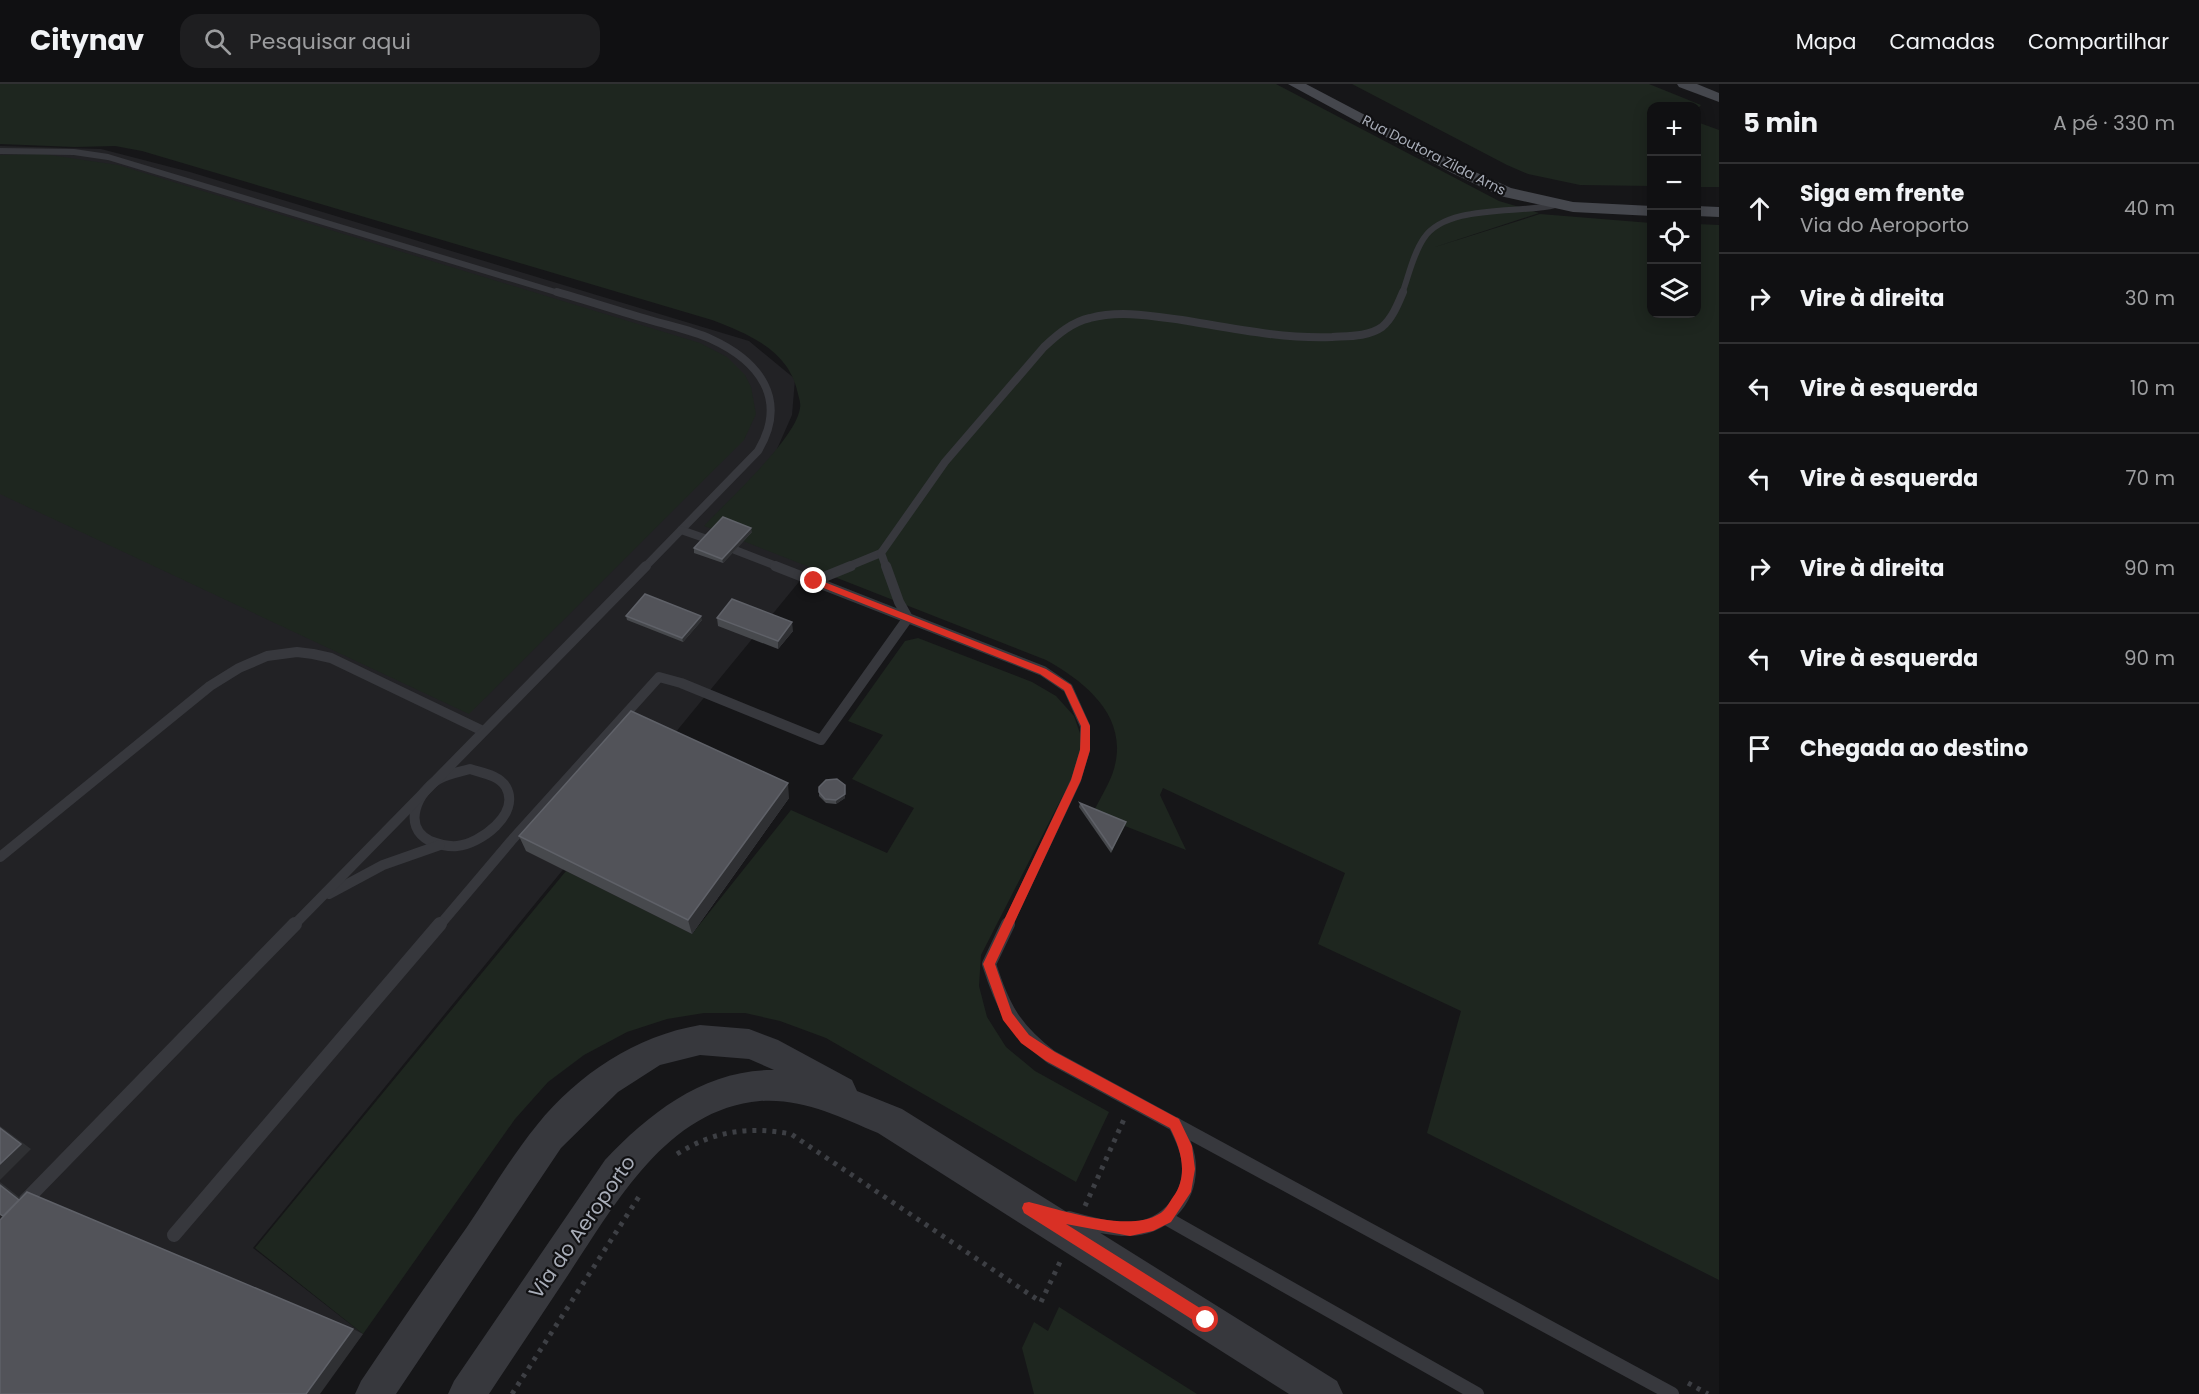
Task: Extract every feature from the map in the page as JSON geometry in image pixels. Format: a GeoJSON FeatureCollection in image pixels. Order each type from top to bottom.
{"type":"FeatureCollection","features":[{"type":"Feature","properties":{"kind":"main road","name":"Rua Doutora Zilda Arns"},"geometry":{"type":"LineString","coordinates":[[1295,84],[1493,187],[1555,205],[1647,211]]}},
{"type":"Feature","properties":{"kind":"main road"},"geometry":{"type":"LineString","coordinates":[[1684,84],[1719,98]]}},
{"type":"Feature","properties":{"kind":"main road"},"geometry":{"type":"LineString","coordinates":[[1701,212],[1719,212]]}},
{"type":"Feature","properties":{"kind":"street"},"geometry":{"type":"LineString","coordinates":[[374,1394],[549,1136],[571,1112],[624,1066],[683,1041],[712,1039],[753,1045],[790,1061],[890,1121]]}},
{"type":"Feature","properties":{"kind":"street","name":"Via do Aeroporto"},"geometry":{"type":"LineString","coordinates":[[467,1394],[617,1172],[638,1147],[687,1110],[717,1094],[748,1087],[786,1086],[833,1098],[890,1121],[1324,1394]]}},
{"type":"Feature","properties":{"kind":"lane"},"geometry":{"type":"LineString","coordinates":[[0,151],[74,152],[108,157],[710,338],[738,354],[756,369],[766,384],[772,406],[769,426],[760,448],[748,462],[314,903],[25,1201]]}},
{"type":"Feature","properties":{"kind":"lane"},"geometry":{"type":"LineString","coordinates":[[814,581],[881,553],[908,509],[984,414],[1046,346],[1075,323],[1099,315],[1133,315],[1304,337],[1371,333],[1386,324],[1420,245],[1431,228],[1483,213],[1539,210],[1555,205]]}},
{"type":"Feature","properties":{"kind":"lane"},"geometry":{"type":"LineString","coordinates":[[681,530],[706,539]]}},
{"type":"Feature","properties":{"kind":"lane"},"geometry":{"type":"LineString","coordinates":[[735,550],[1043,671],[1068,687],[1086,726],[1085,750],[1076,780],[989,964],[1007,1016],[1025,1039],[1051,1057],[1672,1394]]}},
{"type":"Feature","properties":{"kind":"lane"},"geometry":{"type":"LineString","coordinates":[[881,553],[899,602],[908,618]]}},
{"type":"Feature","properties":{"kind":"lane"},"geometry":{"type":"LineString","coordinates":[[174,1235],[511,841],[659,677],[681,682],[821,740],[908,618]]}},
{"type":"Feature","properties":{"kind":"lane"},"geometry":{"type":"LineString","coordinates":[[0,857],[210,686],[247,662],[268,655],[313,652],[331,658],[483,731]]}},
{"type":"Feature","properties":{"kind":"lane"},"geometry":{"type":"LineString","coordinates":[[470,769],[500,778],[508,789],[510,803],[504,818],[493,831],[459,846],[440,845],[426,840],[417,830],[413,818],[415,805],[423,792],[436,780],[453,772],[470,769]]}},
{"type":"Feature","properties":{"kind":"lane"},"geometry":{"type":"LineString","coordinates":[[314,903],[379,866],[412,852],[440,845]]}},
{"type":"Feature","properties":{"kind":"lane"},"geometry":{"type":"LineString","coordinates":[[1029,1208],[1130,1229],[1153,1224],[1166,1218],[1185,1192],[1189,1169],[1185,1146],[1175,1123]]}},
{"type":"Feature","properties":{"kind":"lane"},"geometry":{"type":"LineString","coordinates":[[1166,1218],[1477,1394]]}},
{"type":"Feature","properties":{"kind":"path"},"geometry":{"type":"LineString","coordinates":[[670,1159],[693,1143],[713,1134],[740,1128],[768,1129],[791,1134],[1041,1302]]}},
{"type":"Feature","properties":{"kind":"path"},"geometry":{"type":"LineString","coordinates":[[512,1394],[641,1193]]}},
{"type":"Feature","properties":{"kind":"shaded area"},"geometry":{"type":"Polygon","coordinates":[[[0,84],[1276,84],[1499,201],[1539,213],[1432,248],[1540,214],[1647,223],[1647,318],[1701,318],[1701,224],[1719,225],[1719,1280],[1427,1133],[1461,1011],[1318,944],[1345,873],[1163,788],[1160,795],[1186,850],[1125,826],[1111,853],[1093,813],[1112,775],[1117,755],[1116,737],[1103,706],[1077,680],[1046,660],[743,541],[751,532],[715,530],[704,526],[774,452],[796,421],[800,405],[794,379],[777,355],[766,346],[740,331],[712,320],[142,151],[115,146],[0,144],[0,84]]]}},
{"type":"Feature","properties":{"kind":"shaded area"},"geometry":{"type":"Polygon","coordinates":[[[1352,84],[1649,84],[1694,102],[1647,102],[1647,186],[1580,185],[1528,174],[1352,84]]]}},
{"type":"Feature","properties":{"kind":"shaded area"},"geometry":{"type":"Polygon","coordinates":[[[1701,123],[1719,130],[1719,187],[1701,187],[1701,123]]]}},
{"type":"Feature","properties":{"kind":"shaded area"},"geometry":{"type":"Polygon","coordinates":[[[0,146],[101,149],[190,172],[749,341],[795,379],[792,415],[777,449],[825,550],[253,1248],[363,1334],[319,1394],[0,1394],[0,146]]]}},
{"type":"Feature","properties":{"kind":"shaded area"},"geometry":{"type":"Polygon","coordinates":[[[43,154],[118,165],[700,343],[727,357],[745,375],[751,387],[756,414],[744,440],[469,714],[0,494],[0,155],[43,154]]]}},
{"type":"Feature","properties":{"kind":"shaded area"},"geometry":{"type":"Polygon","coordinates":[[[918,638],[1032,682],[1056,696],[1074,716],[1082,739],[1080,762],[981,955],[979,986],[987,1017],[1006,1047],[1035,1071],[1109,1112],[1076,1182],[826,1038],[780,1021],[745,1013],[704,1013],[667,1019],[627,1032],[584,1055],[548,1082],[515,1119],[363,1334],[255,1248],[566,871],[692,934],[791,810],[887,853],[914,808],[852,779],[883,735],[848,721],[905,641],[918,638]]]}},
{"type":"Feature","properties":{"kind":"shaded area"},"geometry":{"type":"Polygon","coordinates":[[[1059,1307],[1197,1394],[1034,1394],[1022,1348],[1034,1322],[1048,1331],[1059,1307]]]}},
{"type":"Feature","properties":{"kind":"building"},"geometry":{"type":"Polygon","coordinates":[[[723,517],[751,528],[722,559],[694,548],[723,517]]]}},
{"type":"Feature","properties":{"kind":"building"},"geometry":{"type":"Polygon","coordinates":[[[645,594],[701,616],[682,638],[626,616],[645,594]]]}},
{"type":"Feature","properties":{"kind":"building"},"geometry":{"type":"Polygon","coordinates":[[[732,599],[792,622],[778,641],[717,618],[732,599]]]}},
{"type":"Feature","properties":{"kind":"building"},"geometry":{"type":"Polygon","coordinates":[[[631,711],[788,783],[688,920],[519,836],[631,711]]]}},
{"type":"Feature","properties":{"kind":"building"},"geometry":{"type":"Polygon","coordinates":[[[837,779],[845,785],[845,794],[836,800],[825,799],[819,792],[819,787],[826,780],[837,779]]]}},
{"type":"Feature","properties":{"kind":"building"},"geometry":{"type":"Polygon","coordinates":[[[1080,803],[1126,822],[1112,849],[1080,803]]]}},
{"type":"Feature","properties":{"kind":"building"},"geometry":{"type":"Polygon","coordinates":[[[0,1128],[21,1144],[0,1164],[0,1128]]]}},
{"type":"Feature","properties":{"kind":"building"},"geometry":{"type":"Polygon","coordinates":[[[0,1185],[19,1200],[3,1216],[0,1214],[0,1185]]]}},
{"type":"Feature","properties":{"kind":"building"},"geometry":{"type":"Polygon","coordinates":[[[27,1192],[353,1329],[306,1394],[0,1394],[0,1220],[27,1192]]]}},
{"type":"Feature","properties":{"kind":"route"},"geometry":{"type":"LineString","coordinates":[[814,581],[1043,671],[1068,687],[1086,726],[1085,750],[1076,780],[989,964],[1007,1016],[1025,1039],[1051,1057],[1175,1123],[1185,1146],[1189,1169],[1185,1192],[1166,1218],[1153,1224],[1130,1229],[1106,1226],[1029,1208],[1206,1320]]}}]}
